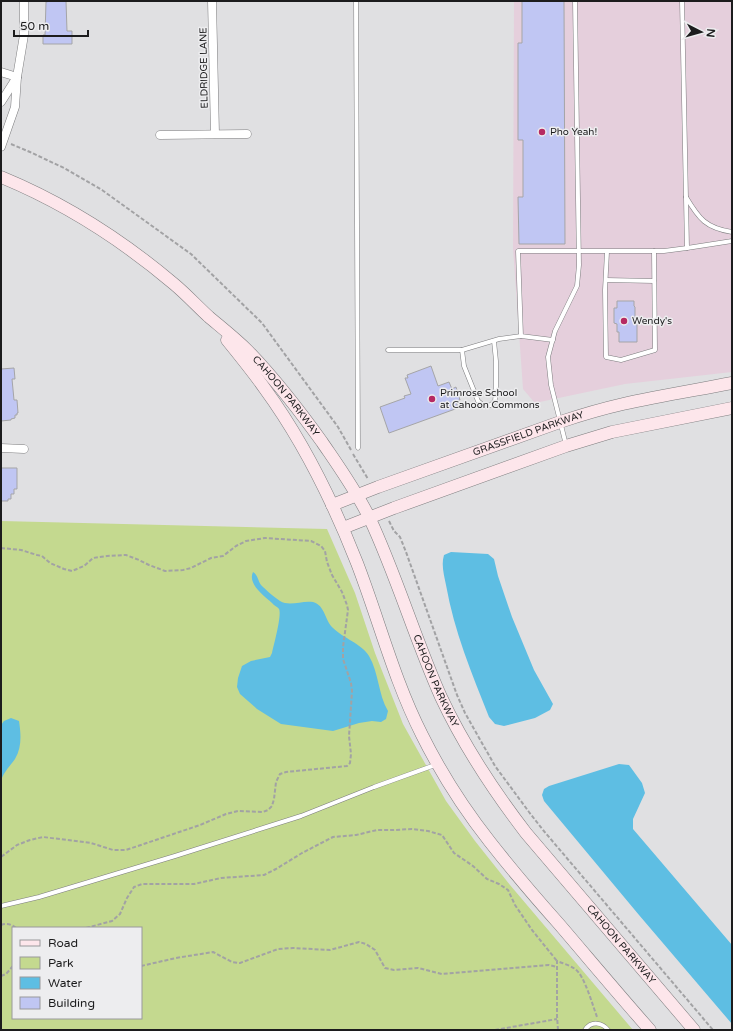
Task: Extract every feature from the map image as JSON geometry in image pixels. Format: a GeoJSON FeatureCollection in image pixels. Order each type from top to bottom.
{"type":"FeatureCollection","features":[{"type":"Feature","properties":{"kind":"street"},"geometry":{"type":"LineString","coordinates":[[2,144],[15,107],[17,76],[24,35],[24,1]]}},
{"type":"Feature","properties":{"kind":"street","name":"ELDRIDGE LANE"},"geometry":{"type":"LineString","coordinates":[[212,1],[215,134]]}},
{"type":"Feature","properties":{"kind":"street"},"geometry":{"type":"LineString","coordinates":[[1,72],[17,76]]}},
{"type":"Feature","properties":{"kind":"street"},"geometry":{"type":"LineString","coordinates":[[1,102],[17,76]]}},
{"type":"Feature","properties":{"kind":"street"},"geometry":{"type":"LineString","coordinates":[[160,135],[247,134]]}},
{"type":"Feature","properties":{"kind":"street","name":"CAHOON PARKWAY"},"geometry":{"type":"LineString","coordinates":[[1,177],[58,204],[89,222],[128,248],[187,296],[247,350],[300,411],[357,495],[369,518],[434,680],[451,717],[480,769],[526,833],[694,1030]]}},
{"type":"Feature","properties":{"kind":"street","name":"CAHOON PARKWAY"},"geometry":{"type":"LineString","coordinates":[[208,316],[266,389],[305,452],[343,528],[399,684],[421,733],[460,800],[517,876],[650,1030]]}},
{"type":"Feature","properties":{"kind":"street","name":"GRASSFIELD PARKWAY"},"geometry":{"type":"LineString","coordinates":[[332,505],[560,422],[621,404],[732,383]]}},
{"type":"Feature","properties":{"kind":"street"},"geometry":{"type":"LineString","coordinates":[[343,528],[384,511],[566,446],[612,432],[732,408]]}},
{"type":"Feature","properties":{"kind":"street"},"geometry":{"type":"LineString","coordinates":[[1,448],[24,449]]}},
{"type":"Feature","properties":{"kind":"lane"},"geometry":{"type":"LineString","coordinates":[[356,1],[358,448]]}},
{"type":"Feature","properties":{"kind":"lane"},"geometry":{"type":"LineString","coordinates":[[566,446],[550,385],[548,357],[555,331],[577,286],[579,264],[575,1]]}},
{"type":"Feature","properties":{"kind":"lane"},"geometry":{"type":"LineString","coordinates":[[682,1],[687,248]]}},
{"type":"Feature","properties":{"kind":"lane"},"geometry":{"type":"LineString","coordinates":[[686,197],[697,215],[711,226],[732,232]]}},
{"type":"Feature","properties":{"kind":"lane"},"geometry":{"type":"LineString","coordinates":[[521,336],[518,251],[664,251],[732,240]]}},
{"type":"Feature","properties":{"kind":"lane"},"geometry":{"type":"LineString","coordinates":[[606,252],[606,357],[621,360],[655,350],[654,251]]}},
{"type":"Feature","properties":{"kind":"lane"},"geometry":{"type":"LineString","coordinates":[[606,280],[654,281]]}},
{"type":"Feature","properties":{"kind":"lane"},"geometry":{"type":"LineString","coordinates":[[388,350],[462,350],[494,341],[521,336],[553,340]]}},
{"type":"Feature","properties":{"kind":"lane"},"geometry":{"type":"LineString","coordinates":[[462,350],[464,366],[478,401],[484,406],[491,405],[495,401],[496,390],[494,341]]}},
{"type":"Feature","properties":{"kind":"lane"},"geometry":{"type":"LineString","coordinates":[[1,906],[39,897],[301,816],[374,786],[438,764]]}},
{"type":"Feature","properties":{"kind":"lane"},"geometry":{"type":"LineString","coordinates":[[585,1030],[588,1026],[594,1024],[600,1024],[608,1030]]}},
{"type":"Feature","properties":{"kind":"path"},"geometry":{"type":"LineString","coordinates":[[2,144],[30,152],[64,168],[102,190],[191,254],[262,323],[338,426],[373,489]]}},
{"type":"Feature","properties":{"kind":"path"},"geometry":{"type":"LineString","coordinates":[[384,511],[394,531],[400,537],[406,552],[457,695],[465,713],[495,766],[543,830],[713,1030]]}},
{"type":"Feature","properties":{"kind":"path"},"geometry":{"type":"LineString","coordinates":[[1,548],[21,550],[42,556],[50,563],[72,571],[84,566],[93,558],[120,555],[126,555],[165,571],[187,569],[211,558],[223,556],[236,546],[246,541],[264,538],[311,541],[321,546],[325,551],[332,575],[342,592],[347,605],[348,610],[344,629],[343,647],[344,659],[352,691],[348,736],[350,762],[347,766],[286,772],[280,774],[276,782],[272,806],[268,810],[263,812],[238,811],[226,814],[200,826],[126,850],[114,850],[91,844],[43,837],[17,844],[1,857]]}},
{"type":"Feature","properties":{"kind":"path"},"geometry":{"type":"LineString","coordinates":[[90,927],[112,921],[120,914],[134,887],[142,884],[194,884],[235,876],[264,875],[333,837],[356,835],[377,830],[428,830],[442,835],[454,853],[473,866],[487,879],[508,890],[515,905],[532,930],[557,961],[568,965],[579,972],[600,1024]]}},
{"type":"Feature","properties":{"kind":"path"},"geometry":{"type":"LineString","coordinates":[[1,925],[6,924],[14,927]]}},
{"type":"Feature","properties":{"kind":"path"},"geometry":{"type":"LineString","coordinates":[[142,966],[213,952],[232,962],[240,963],[278,949],[293,948],[330,950],[360,942],[375,950],[385,968],[394,970],[418,968],[442,974],[549,965],[557,967]]}},
{"type":"Feature","properties":{"kind":"path"},"geometry":{"type":"LineString","coordinates":[[557,961],[558,1030]]}},
{"type":"Feature","properties":{"kind":"path"},"geometry":{"type":"LineString","coordinates":[[1,976],[6,974],[12,967]]}},
{"type":"Feature","properties":{"kind":"path"},"geometry":{"type":"LineString","coordinates":[[495,1030],[557,1019]]}},
{"type":"Feature","properties":{"kind":"shaded area"},"geometry":{"type":"Polygon","coordinates":[[[514,1],[732,1],[732,372],[625,384],[535,403],[523,389],[513,248],[514,1]]]}},
{"type":"Feature","properties":{"kind":"green space"},"geometry":{"type":"Polygon","coordinates":[[[1,521],[327,529],[355,593],[375,653],[403,724],[446,801],[510,885],[633,1030],[1,1030],[1,521]]]}},
{"type":"Feature","properties":{"kind":"water"},"geometry":{"type":"Polygon","coordinates":[[[451,552],[488,554],[494,559],[498,576],[512,617],[534,670],[553,704],[550,710],[535,718],[504,726],[495,724],[489,717],[464,652],[449,602],[443,562],[444,555],[451,552]]]}},
{"type":"Feature","properties":{"kind":"water"},"geometry":{"type":"Polygon","coordinates":[[[253,572],[261,585],[280,601],[284,603],[313,602],[320,606],[333,628],[366,652],[377,676],[382,698],[388,711],[386,719],[381,722],[372,721],[359,723],[333,731],[281,724],[257,709],[240,694],[237,687],[242,666],[251,661],[270,657],[272,653],[280,612],[279,608],[255,586],[252,577],[253,572]]]}},
{"type":"Feature","properties":{"kind":"water"},"geometry":{"type":"Polygon","coordinates":[[[11,718],[19,721],[20,745],[15,759],[5,772],[1,781],[1,725],[4,721],[11,718]]]}},
{"type":"Feature","properties":{"kind":"water"},"geometry":{"type":"Polygon","coordinates":[[[619,764],[629,765],[642,783],[645,793],[633,819],[633,829],[732,945],[732,1024],[544,801],[542,795],[544,789],[549,786],[619,764]]]}},
{"type":"Feature","properties":{"kind":"building"},"geometry":{"type":"Polygon","coordinates":[[[66,1],[67,31],[72,31],[72,44],[43,44],[43,35],[45,35],[46,2],[66,1]]]}},
{"type":"Feature","properties":{"kind":"building"},"geometry":{"type":"Polygon","coordinates":[[[522,1],[564,1],[565,244],[519,244],[518,197],[523,197],[523,140],[518,140],[518,43],[522,43],[522,1]]]}},
{"type":"Feature","properties":{"kind":"building","name":"Wendy's"},"geometry":{"type":"Polygon","coordinates":[[[617,301],[634,301],[635,323],[637,323],[637,342],[619,342],[617,324],[614,323],[614,308],[617,308],[617,301]]]}},
{"type":"Feature","properties":{"kind":"building","name":"Primrose School at Cahoon Commons"},"geometry":{"type":"Polygon","coordinates":[[[431,366],[438,386],[449,382],[452,389],[456,387],[460,400],[456,401],[458,408],[389,433],[380,407],[405,398],[404,396],[411,394],[405,378],[408,378],[407,375],[431,366]]]}},
{"type":"Feature","properties":{"kind":"building"},"geometry":{"type":"Polygon","coordinates":[[[14,368],[15,379],[12,379],[14,400],[17,400],[18,413],[15,415],[15,418],[11,420],[1,421],[1,369],[14,368]]]}},
{"type":"Feature","properties":{"kind":"building"},"geometry":{"type":"Polygon","coordinates":[[[1,468],[17,468],[17,489],[14,489],[14,494],[11,494],[11,499],[8,499],[8,501],[1,501],[1,468]]]}},
{"type":"Feature","properties":{"kind":"place","name":"Pho Yeah!"},"geometry":{"type":"Point","coordinates":[542,132]}},
{"type":"Feature","properties":{"kind":"place","name":"Wendy's"},"geometry":{"type":"Point","coordinates":[624,321]}},
{"type":"Feature","properties":{"kind":"place","name":"Primrose School at Cahoon Commons"},"geometry":{"type":"Point","coordinates":[432,399]}}]}
